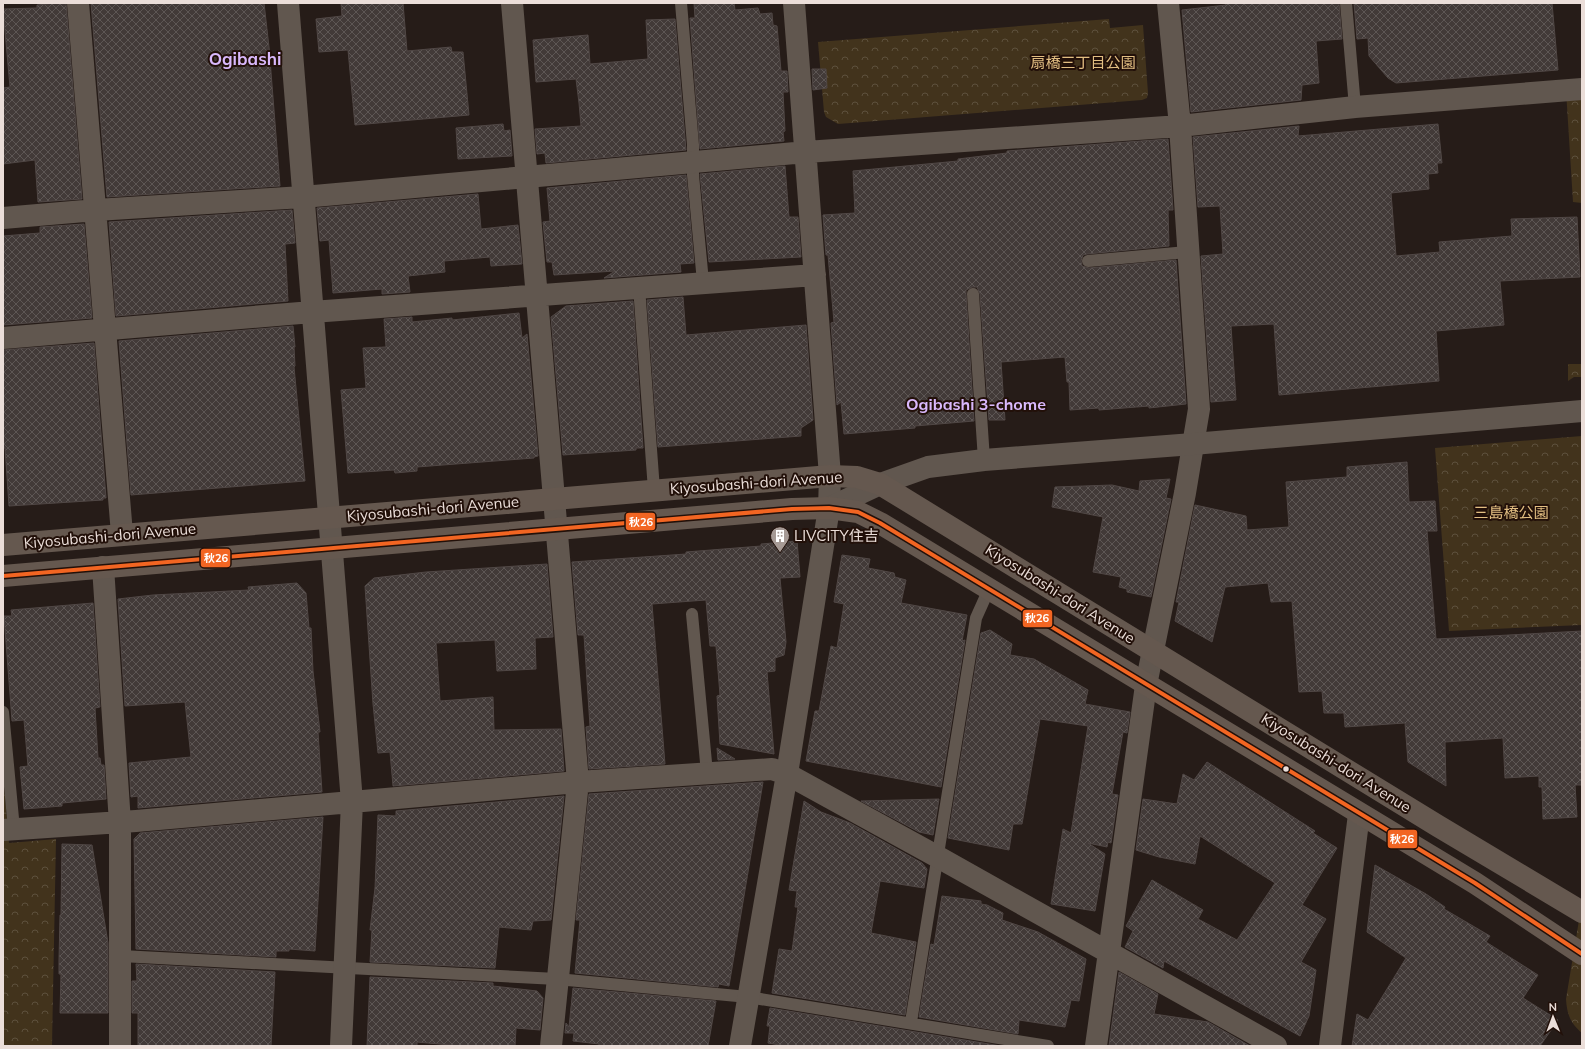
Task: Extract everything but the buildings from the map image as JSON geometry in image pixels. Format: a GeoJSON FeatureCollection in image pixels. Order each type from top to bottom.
{"type":"FeatureCollection","features":[{"type":"Feature","properties":{"kind":"main road","name":"Kiyosubashi-dori Avenue"},"geometry":{"type":"LineString","coordinates":[[3,545],[654,490],[830,476],[857,477],[880,484],[1438,826],[1582,912]]}},
{"type":"Feature","properties":{"kind":"main road"},"geometry":{"type":"LineString","coordinates":[[3,576],[792,509],[829,508],[858,512],[873,519],[1475,883],[1582,954]]}},
{"type":"Feature","properties":{"kind":"street"},"geometry":{"type":"LineString","coordinates":[[78,3],[122,534]]}},
{"type":"Feature","properties":{"kind":"street"},"geometry":{"type":"LineString","coordinates":[[288,3],[352,802],[341,1046]]}},
{"type":"Feature","properties":{"kind":"street"},"geometry":{"type":"LineString","coordinates":[[512,3],[578,782],[551,1046]]}},
{"type":"Feature","properties":{"kind":"street"},"geometry":{"type":"LineString","coordinates":[[740,1046],[787,774],[829,508],[830,476],[794,3]]}},
{"type":"Feature","properties":{"kind":"street"},"geometry":{"type":"LineString","coordinates":[[1096,1046],[1146,685],[1185,493],[1199,410],[1187,252],[1180,126],[1168,3]]}},
{"type":"Feature","properties":{"kind":"street"},"geometry":{"type":"LineString","coordinates":[[3,218],[96,210],[303,197],[806,152],[1180,126],[1355,107],[1582,89]]}},
{"type":"Feature","properties":{"kind":"street"},"geometry":{"type":"LineString","coordinates":[[3,338],[312,312],[703,282],[815,275]]}},
{"type":"Feature","properties":{"kind":"street"},"geometry":{"type":"LineString","coordinates":[[829,508],[880,484],[928,467],[984,460],[1582,411]]}},
{"type":"Feature","properties":{"kind":"street"},"geometry":{"type":"LineString","coordinates":[[102,568],[120,823],[120,1046]]}},
{"type":"Feature","properties":{"kind":"street"},"geometry":{"type":"LineString","coordinates":[[8,829],[120,823],[578,782],[772,769],[787,774],[1276,1046]]}},
{"type":"Feature","properties":{"kind":"street"},"geometry":{"type":"LineString","coordinates":[[1330,1046],[1359,814]]}},
{"type":"Feature","properties":{"kind":"lane"},"geometry":{"type":"LineString","coordinates":[[681,3],[693,145],[692,161],[703,282]]}},
{"type":"Feature","properties":{"kind":"lane"},"geometry":{"type":"LineString","coordinates":[[1346,3],[1355,107]]}},
{"type":"Feature","properties":{"kind":"lane"},"geometry":{"type":"LineString","coordinates":[[1088,260],[1187,252]]}},
{"type":"Feature","properties":{"kind":"lane"},"geometry":{"type":"LineString","coordinates":[[639,287],[654,490]]}},
{"type":"Feature","properties":{"kind":"lane"},"geometry":{"type":"LineString","coordinates":[[973,294],[984,460]]}},
{"type":"Feature","properties":{"kind":"lane"},"geometry":{"type":"LineString","coordinates":[[911,1022],[976,618],[989,589]]}},
{"type":"Feature","properties":{"kind":"lane"},"geometry":{"type":"LineString","coordinates":[[692,614],[707,773]]}},
{"type":"Feature","properties":{"kind":"lane"},"geometry":{"type":"LineString","coordinates":[[3,712],[8,829]]}},
{"type":"Feature","properties":{"kind":"lane"},"geometry":{"type":"LineString","coordinates":[[121,956],[557,979],[748,997],[911,1022],[1048,1046]]}},
{"type":"Feature","properties":{"kind":"green space","name":"扇橋三丁目公園"},"geometry":{"type":"Polygon","coordinates":[[[1109,19],[1110,28],[1143,25],[1148,93],[1147,98],[1142,100],[838,124],[826,117],[824,112],[818,42],[1109,19]]]}},
{"type":"Feature","properties":{"kind":"green space"},"geometry":{"type":"Polygon","coordinates":[[[1582,89],[1582,203],[1573,202],[1566,90],[1582,89]]]}},
{"type":"Feature","properties":{"kind":"green space"},"geometry":{"type":"Polygon","coordinates":[[[1568,364],[1582,364],[1582,377],[1574,377],[1568,381],[1568,364]]]}},
{"type":"Feature","properties":{"kind":"green space","name":"三島橋公園"},"geometry":{"type":"Polygon","coordinates":[[[1582,436],[1582,625],[1449,631],[1435,448],[1582,436]]]}},
{"type":"Feature","properties":{"kind":"green space"},"geometry":{"type":"Polygon","coordinates":[[[3,774],[9,843],[56,839],[52,1045],[3,1045],[3,774]]]}},
{"type":"Feature","properties":{"kind":"green space"},"geometry":{"type":"Polygon","coordinates":[[[1582,902],[1582,1033],[1570,1018],[1566,999],[1582,902]]]}},
{"type":"Feature","properties":{"kind":"transit line","name":"秋26"},"geometry":{"type":"LineString","coordinates":[[3,576],[792,509],[829,508],[858,512],[880,523],[1475,883],[1582,954]]}},
{"type":"Feature","properties":{"kind":"place","name":"LIVCITY住吉"},"geometry":{"type":"Point","coordinates":[780,553]}},
{"type":"Feature","properties":{"kind":"district","name":"Ogibashi"},"geometry":{"type":"Point","coordinates":[245,59]}},
{"type":"Feature","properties":{"kind":"district","name":"Ogibashi 3-chome"},"geometry":{"type":"Point","coordinates":[976,404]}}]}
